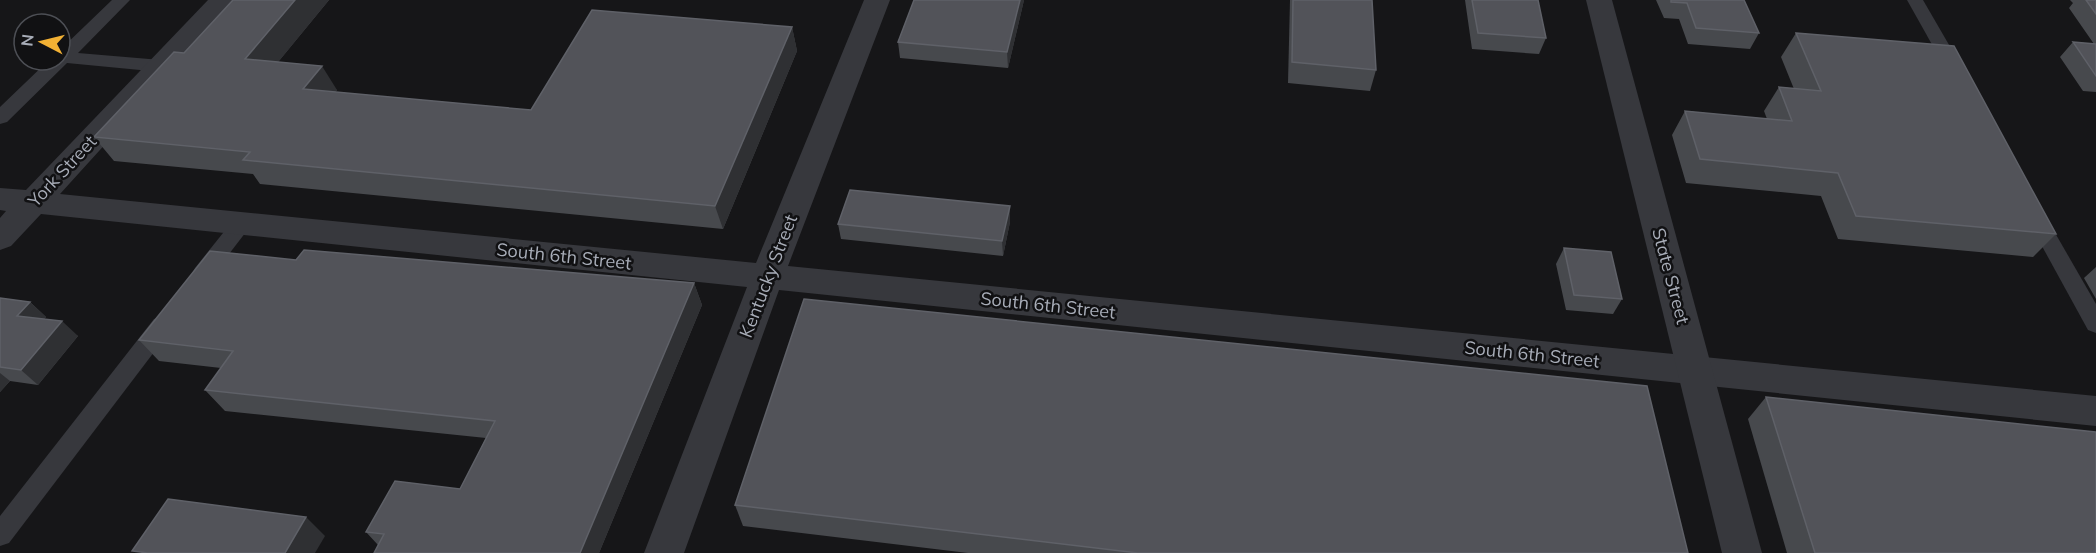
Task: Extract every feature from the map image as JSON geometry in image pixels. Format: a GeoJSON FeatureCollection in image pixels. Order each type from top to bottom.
{"type":"FeatureCollection","features":[{"type":"Feature","properties":{"kind":"street","name":"York Street"},"geometry":{"type":"LineString","coordinates":[[0,238],[223,0]]}},
{"type":"Feature","properties":{"kind":"street","name":"Kentucky Street"},"geometry":{"type":"LineString","coordinates":[[664,553],[767,276],[877,0]]}},
{"type":"Feature","properties":{"kind":"street","name":"State Street"},"geometry":{"type":"LineString","coordinates":[[1599,0],[1742,553]]}},
{"type":"Feature","properties":{"kind":"street","name":"South 6th Street"},"geometry":{"type":"LineString","coordinates":[[0,199],[2096,411]]}},
{"type":"Feature","properties":{"kind":"lane"},"geometry":{"type":"LineString","coordinates":[[72,48],[122,0]]}},
{"type":"Feature","properties":{"kind":"lane"},"geometry":{"type":"LineString","coordinates":[[1915,0],[1962,84]]}},
{"type":"Feature","properties":{"kind":"lane"},"geometry":{"type":"LineString","coordinates":[[72,60],[161,66]]}},
{"type":"Feature","properties":{"kind":"lane"},"geometry":{"type":"LineString","coordinates":[[0,118],[48,72]]}},
{"type":"Feature","properties":{"kind":"lane"},"geometry":{"type":"LineString","coordinates":[[2026,199],[2096,324]]}},
{"type":"Feature","properties":{"kind":"lane"},"geometry":{"type":"LineString","coordinates":[[190,289],[242,222]]}},
{"type":"Feature","properties":{"kind":"lane"},"geometry":{"type":"LineString","coordinates":[[0,535],[176,308]]}},
{"type":"Feature","properties":{"kind":"building"},"geometry":{"type":"Polygon","coordinates":[[[233,0],[295,0],[245,59],[322,66],[303,89],[531,110],[592,10],[792,27],[715,206],[243,160],[250,152],[94,137],[174,52],[184,53],[233,0]]]}},
{"type":"Feature","properties":{"kind":"building"},"geometry":{"type":"Polygon","coordinates":[[[914,0],[1020,0],[1007,52],[898,42],[914,0]]]}},
{"type":"Feature","properties":{"kind":"building"},"geometry":{"type":"Polygon","coordinates":[[[1293,0],[1372,0],[1376,70],[1292,62],[1293,0]]]}},
{"type":"Feature","properties":{"kind":"building"},"geometry":{"type":"Polygon","coordinates":[[[1472,0],[1538,0],[1546,38],[1478,33],[1472,0]]]}},
{"type":"Feature","properties":{"kind":"building"},"geometry":{"type":"Polygon","coordinates":[[[1671,0],[1744,0],[1759,33],[1696,28],[1687,3],[1671,2],[1671,0]]]}},
{"type":"Feature","properties":{"kind":"building"},"geometry":{"type":"Polygon","coordinates":[[[2086,0],[2096,0],[2096,14],[2086,0]]]}},
{"type":"Feature","properties":{"kind":"building"},"geometry":{"type":"Polygon","coordinates":[[[1796,33],[1954,46],[2056,234],[1856,216],[1838,173],[1700,159],[1685,111],[1792,121],[1779,87],[1821,91],[1796,33]]]}},
{"type":"Feature","properties":{"kind":"building"},"geometry":{"type":"Polygon","coordinates":[[[2073,42],[2096,44],[2096,76],[2073,42]]]}},
{"type":"Feature","properties":{"kind":"building"},"geometry":{"type":"Polygon","coordinates":[[[850,190],[1010,206],[1002,241],[838,224],[850,190]]]}},
{"type":"Feature","properties":{"kind":"building"},"geometry":{"type":"Polygon","coordinates":[[[1564,248],[1611,252],[1622,299],[1574,295],[1564,248]]]}},
{"type":"Feature","properties":{"kind":"building"},"geometry":{"type":"Polygon","coordinates":[[[304,250],[694,283],[580,553],[374,553],[384,534],[366,532],[395,481],[460,489],[495,421],[205,390],[233,351],[139,340],[210,251],[296,260],[304,250]]]}},
{"type":"Feature","properties":{"kind":"building"},"geometry":{"type":"Polygon","coordinates":[[[0,298],[30,302],[17,316],[62,321],[21,370],[0,367],[0,298]]]}},
{"type":"Feature","properties":{"kind":"building"},"geometry":{"type":"Polygon","coordinates":[[[804,299],[1647,386],[1688,553],[1138,553],[735,505],[804,299]]]}},
{"type":"Feature","properties":{"kind":"building"},"geometry":{"type":"Polygon","coordinates":[[[1766,397],[2096,432],[2096,553],[1815,553],[1766,397]]]}},
{"type":"Feature","properties":{"kind":"building"},"geometry":{"type":"Polygon","coordinates":[[[168,499],[306,517],[285,553],[132,551],[168,499]]]}}]}
